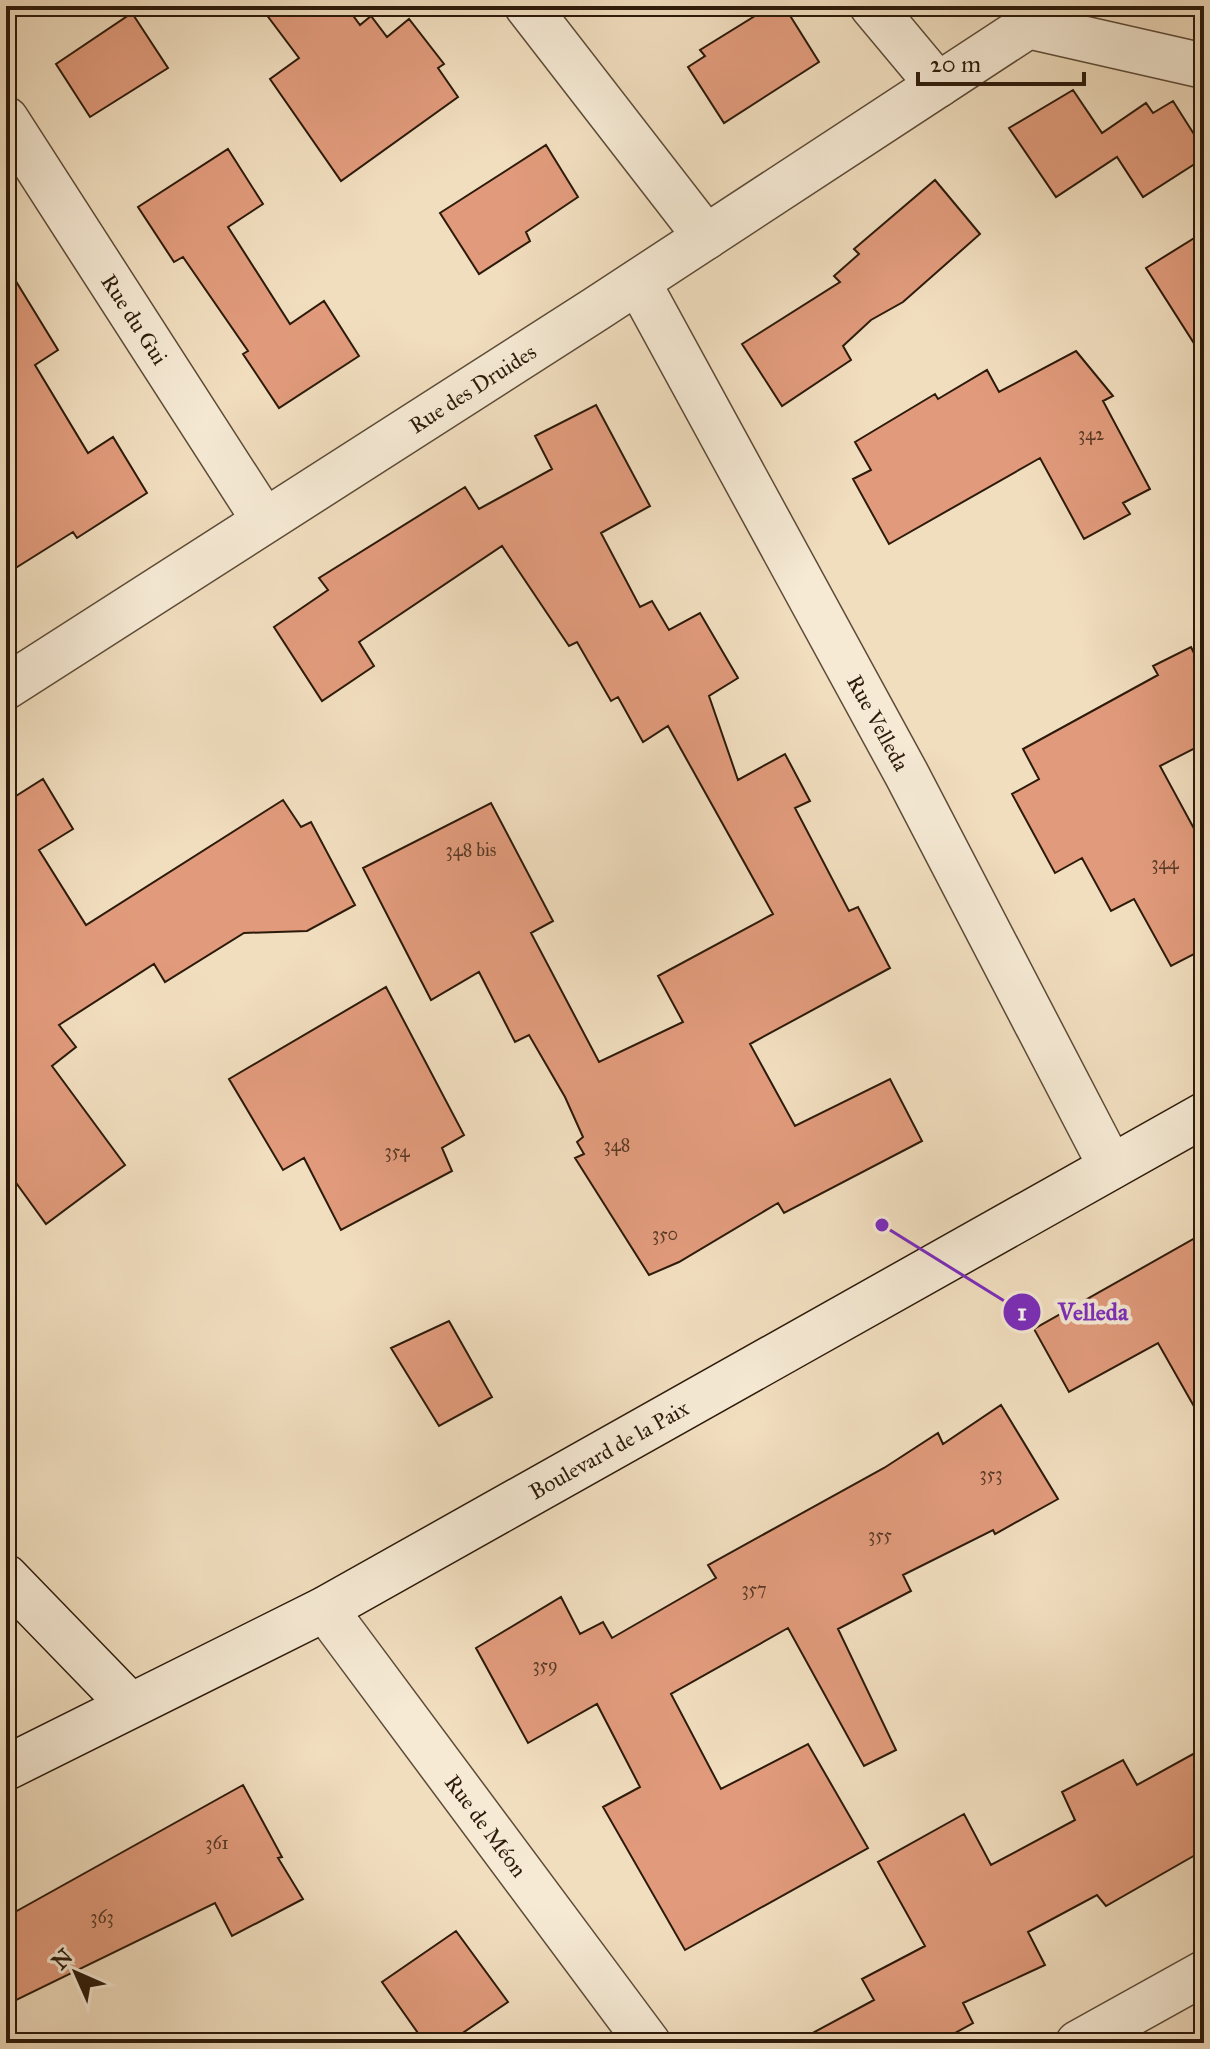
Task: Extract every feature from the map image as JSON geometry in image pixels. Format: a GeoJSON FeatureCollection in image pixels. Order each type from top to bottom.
{"type":"FeatureCollection","features":[{"type":"Feature","properties":{"kind":"street"},"geometry":{"type":"LineString","coordinates":[[527,6],[706,237]]}},
{"type":"Feature","properties":{"kind":"street"},"geometry":{"type":"LineString","coordinates":[[872,6],[938,85]]}},
{"type":"Feature","properties":{"kind":"street","name":"Rue des Druides"},"geometry":{"type":"LineString","coordinates":[[6,687],[638,282],[1028,26],[1204,66]]}},
{"type":"Feature","properties":{"kind":"street","name":"Rue du Gui"},"geometry":{"type":"LineString","coordinates":[[6,119],[264,520]]}},
{"type":"Feature","properties":{"kind":"street","name":"Rue Velleda"},"geometry":{"type":"LineString","coordinates":[[638,282],[907,775],[1111,1167]]}},
{"type":"Feature","properties":{"kind":"street","name":"Boulevard de la Paix"},"geometry":{"type":"LineString","coordinates":[[6,1768],[325,1609],[1204,1115]]}},
{"type":"Feature","properties":{"kind":"street"},"geometry":{"type":"LineString","coordinates":[[6,1577],[130,1705]]}},
{"type":"Feature","properties":{"kind":"street","name":"Rue de Méon"},"geometry":{"type":"LineString","coordinates":[[325,1609],[648,2043]]}},
{"type":"Feature","properties":{"kind":"street"},"geometry":{"type":"LineString","coordinates":[[1078,2043],[1204,1973]]}},
{"type":"Feature","properties":{"kind":"building"},"geometry":{"type":"Polygon","coordinates":[[[260,6],[346,6],[360,25],[371,16],[387,37],[409,19],[444,64],[438,68],[458,97],[341,181],[270,79],[299,58],[260,6]]]}},
{"type":"Feature","properties":{"kind":"building"},"geometry":{"type":"Polygon","coordinates":[[[771,6],[784,6],[819,62],[724,123],[688,67],[705,56],[700,50],[771,6]]]}},
{"type":"Feature","properties":{"kind":"building"},"geometry":{"type":"Polygon","coordinates":[[[132,13],[168,68],[90,117],[56,64],[132,13]]]}},
{"type":"Feature","properties":{"kind":"building"},"geometry":{"type":"Polygon","coordinates":[[[1073,90],[1102,133],[1146,103],[1153,113],[1173,101],[1204,150],[1204,158],[1143,197],[1117,157],[1056,197],[1009,128],[1073,90]]]}},
{"type":"Feature","properties":{"kind":"building"},"geometry":{"type":"Polygon","coordinates":[[[546,145],[578,197],[526,232],[530,241],[479,274],[440,213],[546,145]]]}},
{"type":"Feature","properties":{"kind":"building"},"geometry":{"type":"Polygon","coordinates":[[[228,149],[263,204],[228,227],[290,324],[324,301],[359,356],[279,408],[243,354],[248,351],[183,257],[174,262],[138,207],[228,149]]]}},
{"type":"Feature","properties":{"kind":"building"},"geometry":{"type":"Polygon","coordinates":[[[935,180],[980,234],[903,302],[871,320],[843,346],[851,360],[782,406],[742,344],[840,282],[834,276],[859,254],[854,249],[935,180]]]}},
{"type":"Feature","properties":{"kind":"building"},"geometry":{"type":"Polygon","coordinates":[[[1204,232],[1204,359],[1146,268],[1204,232]]]}},
{"type":"Feature","properties":{"kind":"building"},"geometry":{"type":"Polygon","coordinates":[[[6,265],[58,350],[35,365],[88,453],[113,437],[147,493],[77,538],[73,532],[6,574],[6,265]]]}},
{"type":"Feature","properties":{"kind":"building"},"geometry":{"type":"Polygon","coordinates":[[[1076,351],[1113,396],[1103,401],[1150,489],[1123,503],[1130,514],[1084,539],[1040,458],[889,544],[853,479],[871,470],[855,442],[935,394],[938,399],[987,370],[999,392],[1076,351]]]}},
{"type":"Feature","properties":{"kind":"building"},"geometry":{"type":"Polygon","coordinates":[[[596,405],[650,506],[601,533],[640,607],[652,601],[669,630],[700,613],[738,678],[709,696],[738,780],[785,754],[810,801],[795,808],[849,911],[858,907],[890,968],[750,1044],[795,1126],[890,1079],[922,1141],[784,1213],[778,1203],[679,1262],[649,1275],[575,1158],[584,1154],[577,1142],[583,1137],[565,1097],[529,1035],[515,1042],[479,972],[431,1000],[363,868],[491,803],[553,921],[531,933],[599,1062],[683,1022],[658,976],[773,914],[668,726],[643,742],[618,697],[611,701],[577,642],[569,646],[502,546],[359,642],[374,666],[322,701],[274,627],[328,590],[319,578],[465,487],[479,509],[552,469],[535,436],[596,405]]]}},
{"type":"Feature","properties":{"kind":"building"},"geometry":{"type":"Polygon","coordinates":[[[1191,647],[1195,655],[1204,650],[1204,766],[1195,748],[1160,766],[1204,847],[1204,949],[1171,966],[1134,899],[1111,911],[1082,858],[1055,873],[1012,794],[1039,779],[1023,749],[1158,675],[1153,666],[1191,647]]]}},
{"type":"Feature","properties":{"kind":"building"},"geometry":{"type":"Polygon","coordinates":[[[43,779],[73,829],[39,850],[86,925],[283,800],[301,827],[311,822],[355,905],[307,931],[244,933],[165,982],[154,964],[59,1025],[76,1047],[52,1066],[125,1165],[46,1224],[6,1169],[6,798],[8,801],[43,779]]]}},
{"type":"Feature","properties":{"kind":"building"},"geometry":{"type":"Polygon","coordinates":[[[386,987],[464,1135],[442,1148],[452,1171],[341,1230],[304,1158],[283,1170],[229,1079],[386,987]]]}},
{"type":"Feature","properties":{"kind":"building"},"geometry":{"type":"Polygon","coordinates":[[[1204,1233],[1204,1424],[1158,1343],[1069,1392],[1034,1329],[1204,1233]]]}},
{"type":"Feature","properties":{"kind":"building"},"geometry":{"type":"Polygon","coordinates":[[[449,1321],[492,1397],[439,1426],[391,1348],[449,1321]]]}},
{"type":"Feature","properties":{"kind":"building"},"geometry":{"type":"Polygon","coordinates":[[[1001,1405],[1058,1499],[995,1534],[993,1530],[903,1575],[911,1591],[838,1629],[896,1750],[864,1766],[788,1628],[671,1694],[721,1789],[808,1744],[868,1848],[685,1950],[603,1807],[640,1787],[597,1704],[528,1743],[476,1648],[561,1597],[580,1634],[603,1622],[612,1638],[716,1578],[708,1565],[884,1468],[938,1433],[943,1444],[1001,1405]]]}},
{"type":"Feature","properties":{"kind":"building"},"geometry":{"type":"Polygon","coordinates":[[[1204,1748],[1204,1850],[1106,1906],[1097,1895],[1028,1932],[1045,1965],[963,2003],[973,2023],[937,2043],[794,2043],[874,2000],[862,1979],[925,1946],[878,1862],[964,1814],[991,1865],[1075,1820],[1062,1792],[1123,1760],[1137,1785],[1204,1748]]]}},
{"type":"Feature","properties":{"kind":"building"},"geometry":{"type":"Polygon","coordinates":[[[243,1785],[282,1857],[278,1858],[303,1899],[232,1936],[215,1903],[6,2005],[6,1917],[243,1785]]]}},
{"type":"Feature","properties":{"kind":"building"},"geometry":{"type":"Polygon","coordinates":[[[456,1931],[508,2002],[448,2043],[425,2043],[382,1982],[456,1931]]]}},
{"type":"Feature","properties":{"kind":"place","name":"Velleda"},"geometry":{"type":"Point","coordinates":[882,1225]}}]}
